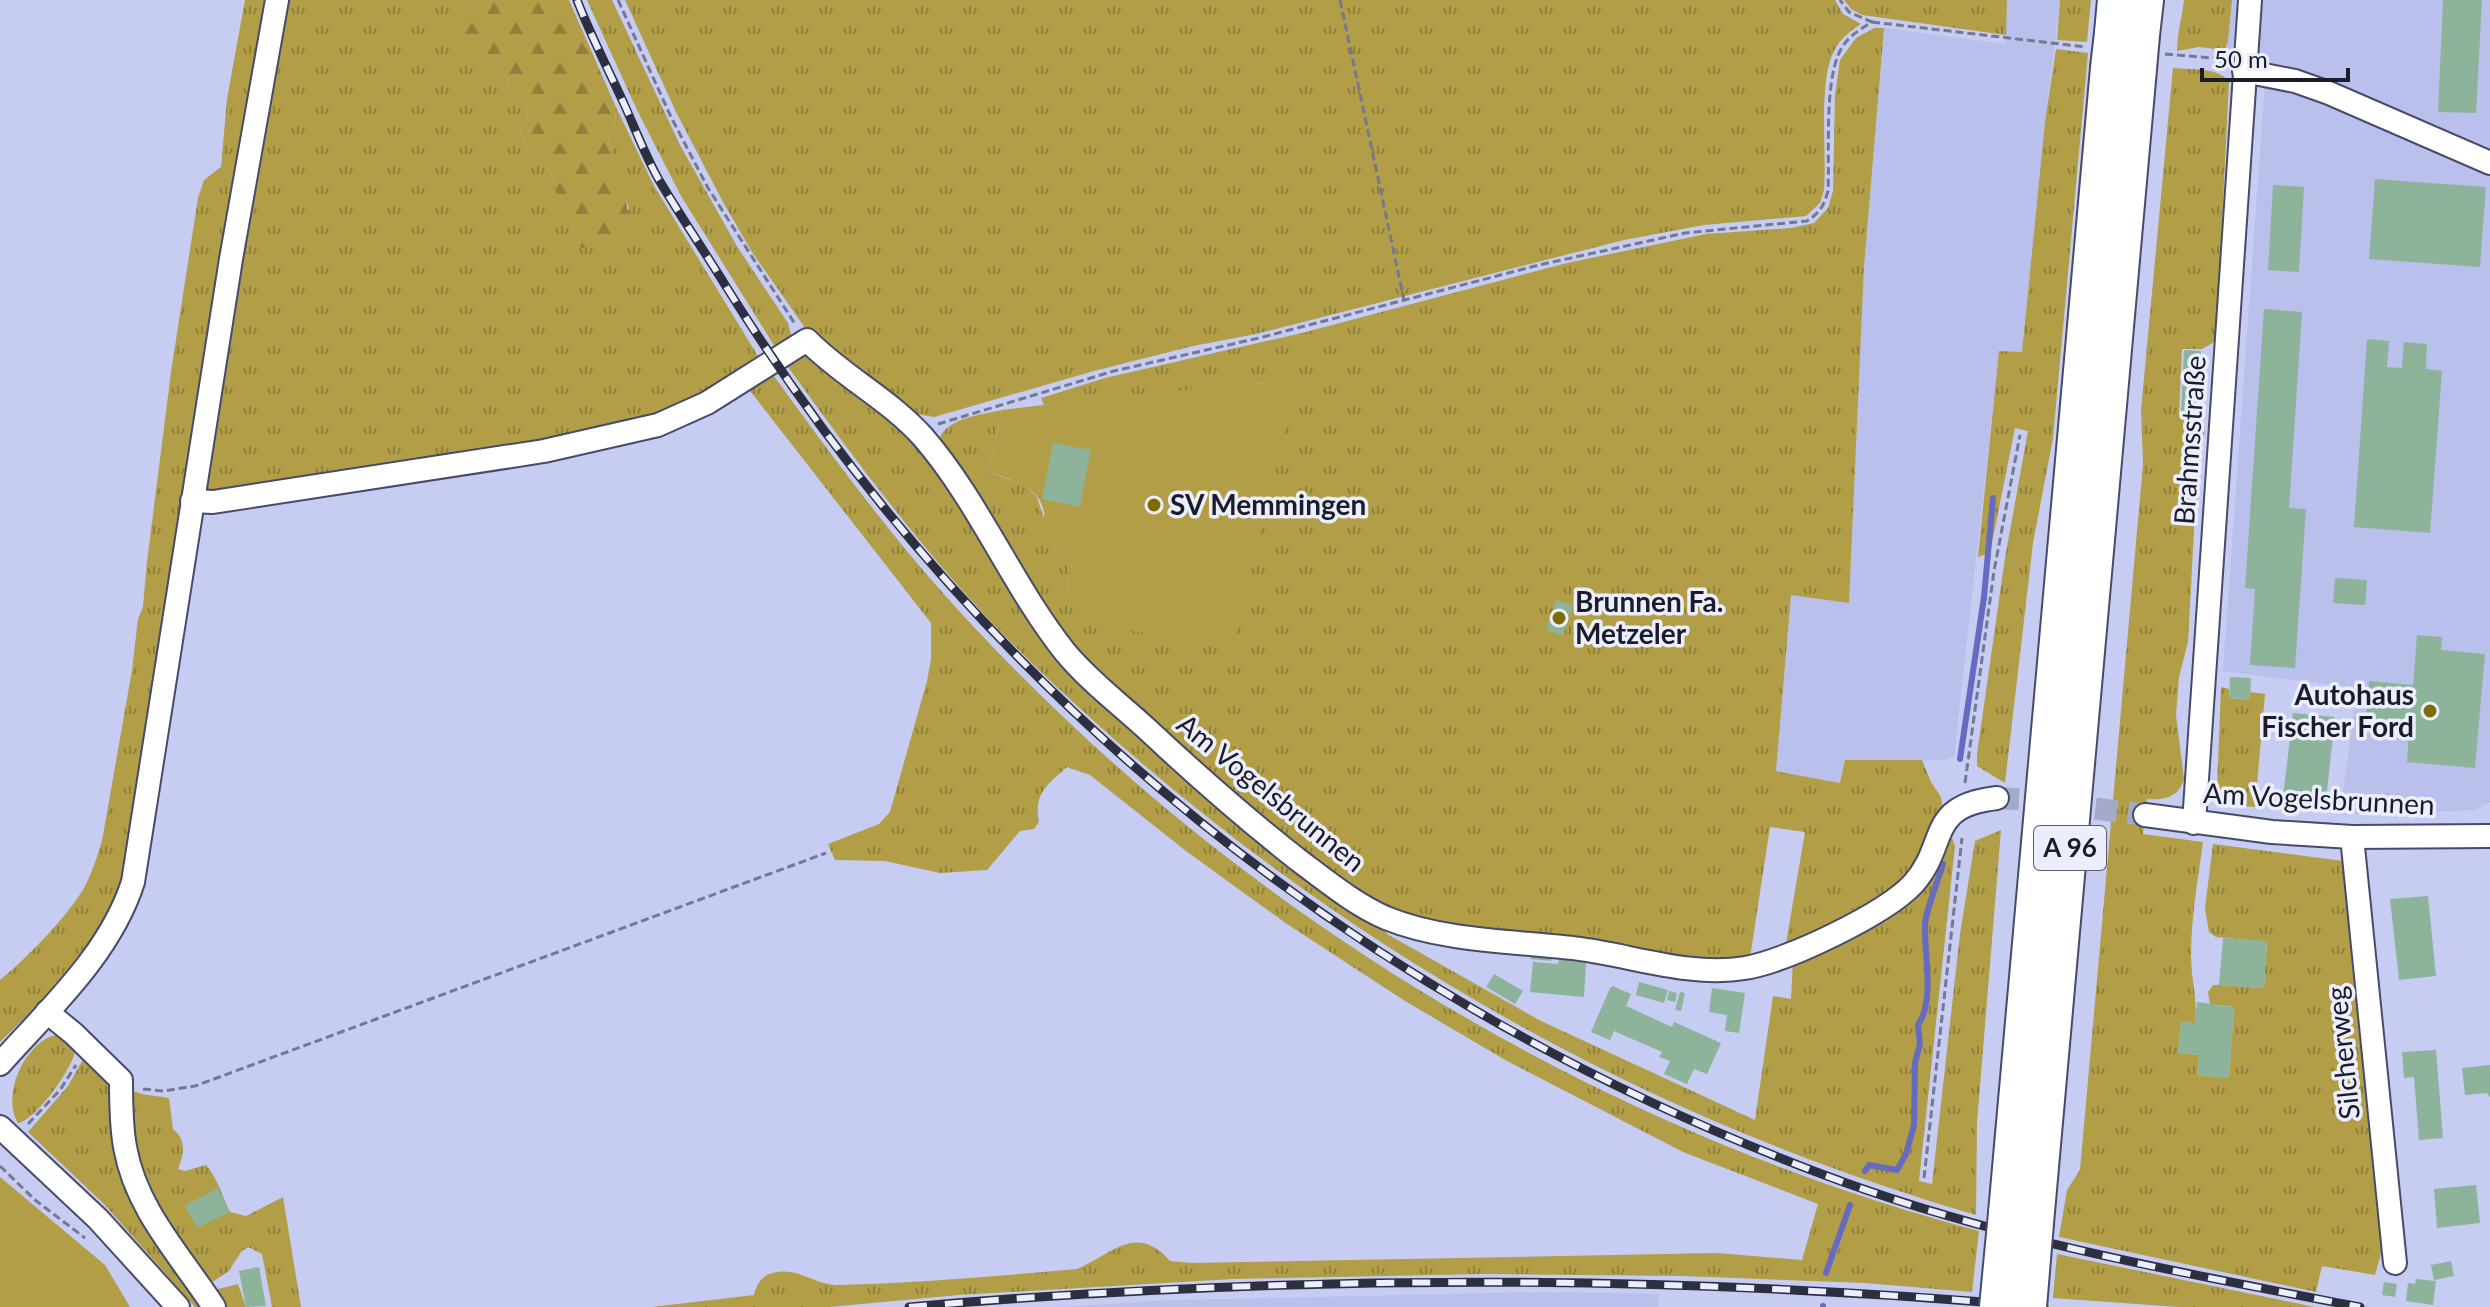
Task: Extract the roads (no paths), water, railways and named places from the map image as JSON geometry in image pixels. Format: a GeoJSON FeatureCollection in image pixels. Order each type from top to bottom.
{"type":"FeatureCollection","features":[{"type":"Feature","properties":{"kind":"highway","name":"A 96"},"geometry":{"type":"LineString","coordinates":[[1997,1307],[2021,1218],[2124,44],[2146,0]]}},
{"type":"Feature","properties":{"kind":"highway","name":"A 96"},"geometry":{"type":"LineString","coordinates":[[2021,1218],[2029,1307]]}},
{"type":"Feature","properties":{"kind":"street"},"geometry":{"type":"LineString","coordinates":[[0,1064],[47,1012],[116,925],[133,882],[231,259],[277,0]]}},
{"type":"Feature","properties":{"kind":"street","name":"Brahmsstraße"},"geometry":{"type":"LineString","coordinates":[[2194,823],[2250,0]]}},
{"type":"Feature","properties":{"kind":"street"},"geometry":{"type":"LineString","coordinates":[[2244,66],[2329,93],[2490,163]]}},
{"type":"Feature","properties":{"kind":"street","name":"Am Vogelsbrunnen"},"geometry":{"type":"LineString","coordinates":[[192,501],[213,502],[507,458],[620,435],[658,425],[707,403],[807,340],[904,417],[922,436],[949,471],[1058,642],[1081,668],[1270,838],[1338,889],[1387,918],[1459,935],[1608,953],[1679,966],[1741,969],[1818,942],[1891,901],[1920,875],[1943,824],[1951,815],[1970,804],[1997,798]]}},
{"type":"Feature","properties":{"kind":"street","name":"Am Vogelsbrunnen"},"geometry":{"type":"LineString","coordinates":[[2145,815],[2272,832],[2352,837],[2490,836]]}},
{"type":"Feature","properties":{"kind":"street","name":"Silcherweg"},"geometry":{"type":"LineString","coordinates":[[2352,837],[2395,1263]]}},
{"type":"Feature","properties":{"kind":"street"},"geometry":{"type":"LineString","coordinates":[[47,1012],[121,1080],[125,1148],[139,1191],[176,1255],[214,1307]]}},
{"type":"Feature","properties":{"kind":"street"},"geometry":{"type":"LineString","coordinates":[[0,1127],[98,1219],[178,1307]]}},
{"type":"Feature","properties":{"kind":"waterway"},"geometry":{"type":"LineString","coordinates":[[1960,759],[1984,597],[1993,498]]}},
{"type":"Feature","properties":{"kind":"waterway"},"geometry":{"type":"LineString","coordinates":[[1865,1171],[1869,1165],[1897,1170],[1906,1154],[1914,1125],[1915,1063],[1920,1044],[1918,1025],[1926,1003],[1928,977],[1926,920],[1943,864]]}},
{"type":"Feature","properties":{"kind":"waterway"},"geometry":{"type":"LineString","coordinates":[[1826,1273],[1850,1205]]}},
{"type":"Feature","properties":{"kind":"tunnel"},"geometry":{"type":"LineString","coordinates":[[1997,798],[2145,815]]}},
{"type":"Feature","properties":{"kind":"railway"},"geometry":{"type":"LineString","coordinates":[[577,0],[650,162],[684,221],[830,438],[943,577],[1066,705],[1200,821],[1342,927],[1493,1020],[1652,1103],[1819,1173],[1951,1217],[2086,1252],[2360,1307]]}},
{"type":"Feature","properties":{"kind":"railway"},"geometry":{"type":"LineString","coordinates":[[909,1307],[1192,1288],[1476,1282],[1761,1288],[2044,1307]]}},
{"type":"Feature","properties":{"kind":"place","name":"SV Memmingen"},"geometry":{"type":"Point","coordinates":[1154,505]}},
{"type":"Feature","properties":{"kind":"place","name":"Brunnen Fa. Metzeler"},"geometry":{"type":"Point","coordinates":[1559,618]}},
{"type":"Feature","properties":{"kind":"place","name":"Autohaus Fischer Ford"},"geometry":{"type":"Point","coordinates":[2430,711]}}]}
